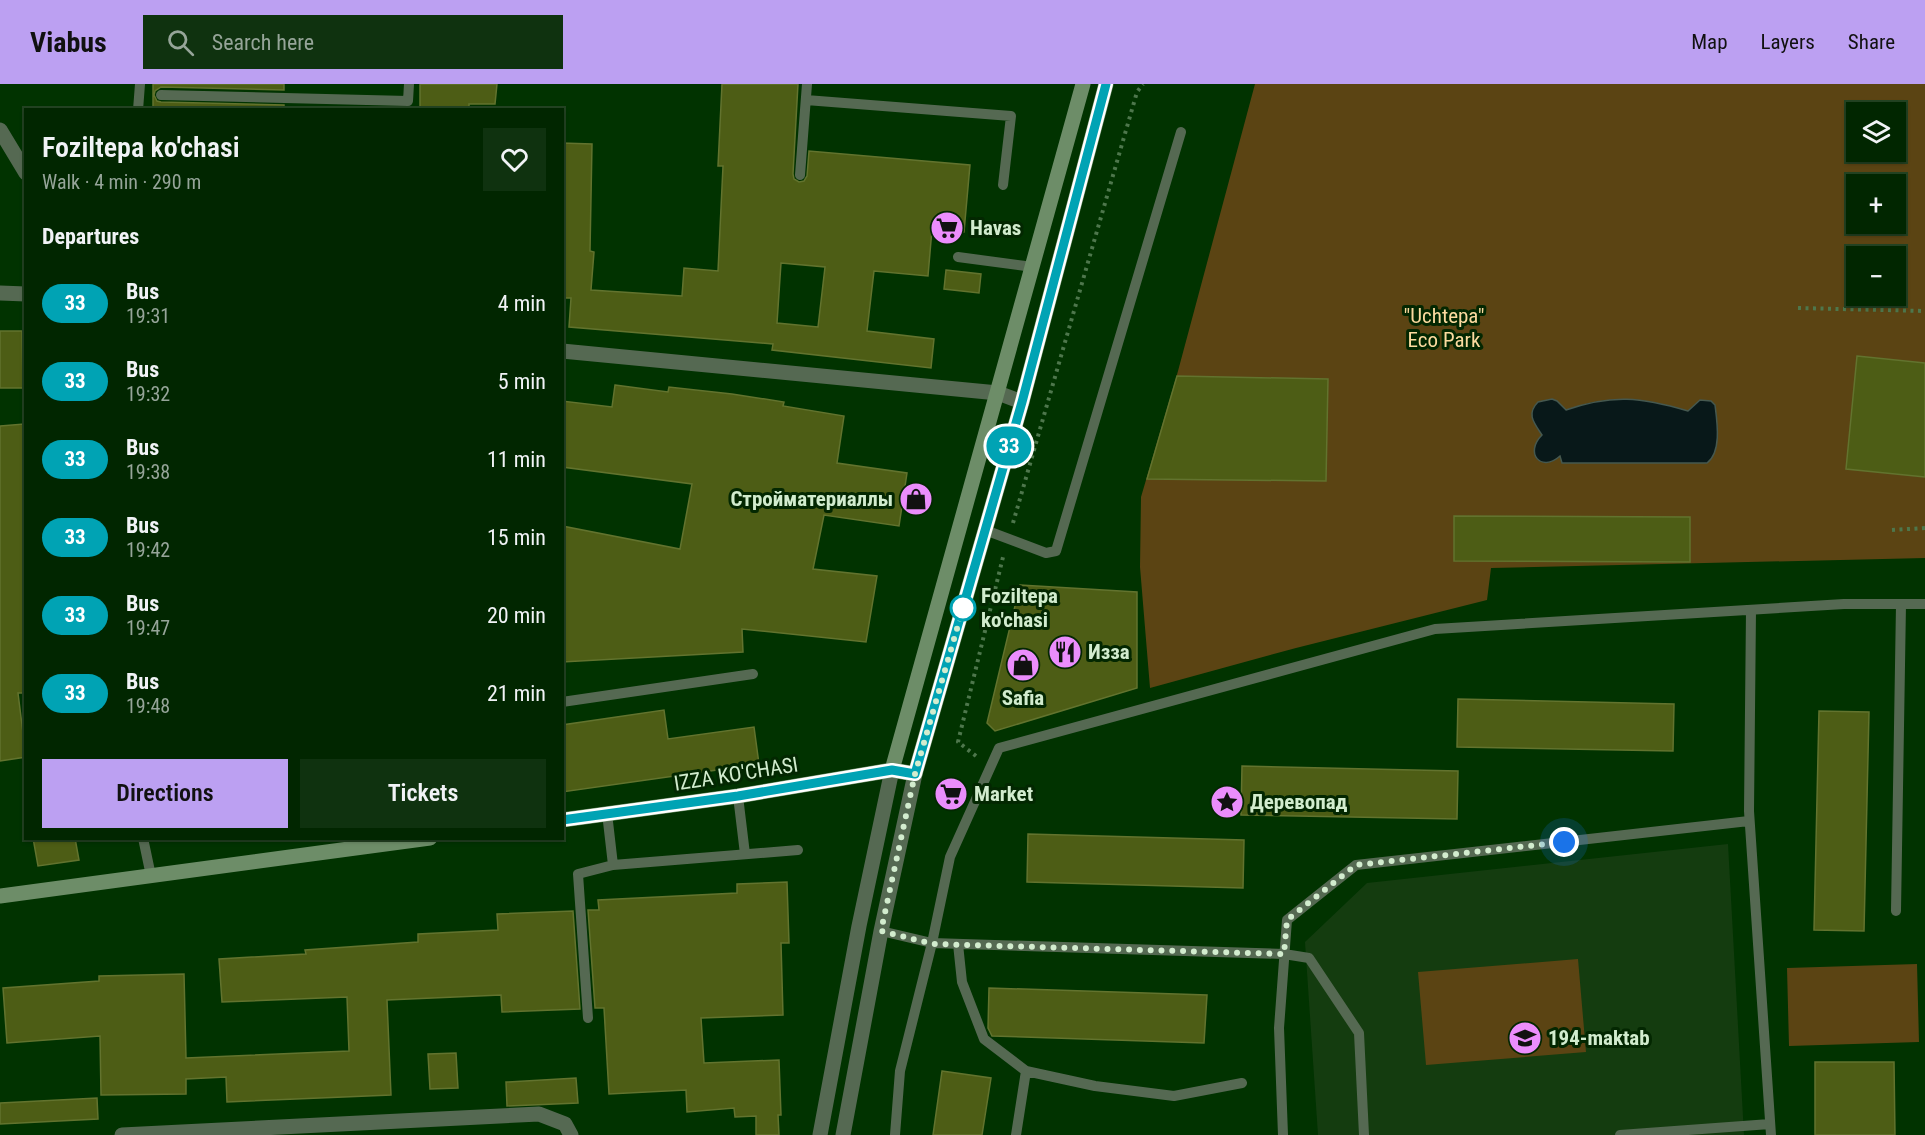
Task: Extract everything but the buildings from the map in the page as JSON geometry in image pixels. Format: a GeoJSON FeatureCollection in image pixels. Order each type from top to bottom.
{"type":"FeatureCollection","features":[{"type":"Feature","properties":{"kind":"main road"},"geometry":{"type":"LineString","coordinates":[[892,770],[1083,84]]}},
{"type":"Feature","properties":{"kind":"main road"},"geometry":{"type":"LineString","coordinates":[[915,774],[1022,402],[1107,84]]}},
{"type":"Feature","properties":{"kind":"main road","name":"IZZA KO'CHASI"},"geometry":{"type":"LineString","coordinates":[[564,820],[738,796],[892,770],[915,774]]}},
{"type":"Feature","properties":{"kind":"main road"},"geometry":{"type":"LineString","coordinates":[[0,896],[415,840]]}},
{"type":"Feature","properties":{"kind":"street"},"geometry":{"type":"LineString","coordinates":[[0,130],[24,170]]}},
{"type":"Feature","properties":{"kind":"street"},"geometry":{"type":"LineString","coordinates":[[0,293],[24,294]]}},
{"type":"Feature","properties":{"kind":"street"},"geometry":{"type":"LineString","coordinates":[[564,351],[998,393],[1022,402]]}},
{"type":"Feature","properties":{"kind":"street"},"geometry":{"type":"LineString","coordinates":[[820,1135],[859,926],[892,770]]}},
{"type":"Feature","properties":{"kind":"street"},"geometry":{"type":"LineString","coordinates":[[843,1135],[881,931],[915,774]]}},
{"type":"Feature","properties":{"kind":"street"},"geometry":{"type":"LineString","coordinates":[[122,1135],[378,1128],[539,1114],[565,1124],[572,1135]]}},
{"type":"Feature","properties":{"kind":"lane"},"geometry":{"type":"LineString","coordinates":[[138,108],[140,84]]}},
{"type":"Feature","properties":{"kind":"lane"},"geometry":{"type":"LineString","coordinates":[[161,95],[408,101],[408,84]]}},
{"type":"Feature","properties":{"kind":"lane"},"geometry":{"type":"LineString","coordinates":[[800,175],[807,84]]}},
{"type":"Feature","properties":{"kind":"lane"},"geometry":{"type":"LineString","coordinates":[[806,100],[1011,116],[1003,185]]}},
{"type":"Feature","properties":{"kind":"lane"},"geometry":{"type":"LineString","coordinates":[[985,530],[1046,553],[1056,551],[1181,132]]}},
{"type":"Feature","properties":{"kind":"lane"},"geometry":{"type":"LineString","coordinates":[[958,257],[1033,267]]}},
{"type":"Feature","properties":{"kind":"lane"},"geometry":{"type":"LineString","coordinates":[[895,1135],[900,1071],[933,944],[950,857],[999,748],[1435,629],[1844,604],[1925,604]]}},
{"type":"Feature","properties":{"kind":"lane"},"geometry":{"type":"LineString","coordinates":[[1896,911],[1901,604]]}},
{"type":"Feature","properties":{"kind":"lane"},"geometry":{"type":"LineString","coordinates":[[1620,1135],[1770,1129],[1749,821],[1750,610]]}},
{"type":"Feature","properties":{"kind":"lane"},"geometry":{"type":"LineString","coordinates":[[564,702],[753,674]]}},
{"type":"Feature","properties":{"kind":"lane"},"geometry":{"type":"LineString","coordinates":[[738,796],[745,854]]}},
{"type":"Feature","properties":{"kind":"lane"},"geometry":{"type":"LineString","coordinates":[[607,813],[614,865]]}},
{"type":"Feature","properties":{"kind":"lane"},"geometry":{"type":"LineString","coordinates":[[1283,1135],[1279,1028],[1287,920],[1356,865],[1749,821]]}},
{"type":"Feature","properties":{"kind":"lane"},"geometry":{"type":"LineString","coordinates":[[143,840],[151,876]]}},
{"type":"Feature","properties":{"kind":"lane"},"geometry":{"type":"LineString","coordinates":[[588,1018],[578,874],[614,865],[798,850]]}},
{"type":"Feature","properties":{"kind":"lane"},"geometry":{"type":"LineString","coordinates":[[881,931],[933,944],[1284,954],[1309,958],[1359,1032],[1364,1135]]}},
{"type":"Feature","properties":{"kind":"lane"},"geometry":{"type":"LineString","coordinates":[[958,944],[962,982],[984,1039],[1026,1071],[1095,1086],[1174,1096],[1242,1083]]}},
{"type":"Feature","properties":{"kind":"lane"},"geometry":{"type":"LineString","coordinates":[[1016,1135],[1026,1071]]}},
{"type":"Feature","properties":{"kind":"path"},"geometry":{"type":"LineString","coordinates":[[991,766],[958,742],[1008,540],[1137,92],[1143,84]]}},
{"type":"Feature","properties":{"kind":"path"},"geometry":{"type":"LineString","coordinates":[[1798,308],[1925,311]]}},
{"type":"Feature","properties":{"kind":"path"},"geometry":{"type":"LineString","coordinates":[[1892,530],[1925,528]]}},
{"type":"Feature","properties":{"kind":"shaded area"},"geometry":{"type":"Polygon","coordinates":[[[1552,399],[1566,410],[1598,401],[1627,399],[1688,411],[1700,400],[1711,401],[1715,405],[1717,419],[1715,452],[1707,463],[1562,463],[1560,456],[1553,461],[1541,462],[1537,459],[1535,448],[1542,435],[1532,418],[1532,411],[1538,402],[1552,399]]]}},
{"type":"Feature","properties":{"kind":"shaded area","name":"194-maktab"},"geometry":{"type":"Polygon","coordinates":[[[1728,844],[1744,1135],[1318,1135],[1305,942],[1367,883],[1728,844]]]}},
{"type":"Feature","properties":{"kind":"green space","name":"\"Uchtepa\" Eco Park"},"geometry":{"type":"Polygon","coordinates":[[[1255,84],[1925,84],[1925,558],[1491,568],[1487,600],[1296,648],[1150,688],[1140,567],[1141,497],[1178,371],[1255,84]]]}},
{"type":"Feature","properties":{"kind":"green space"},"geometry":{"type":"Polygon","coordinates":[[[1578,959],[1586,1052],[1426,1065],[1418,972],[1578,959]]]}},
{"type":"Feature","properties":{"kind":"green space"},"geometry":{"type":"Polygon","coordinates":[[[1917,964],[1919,1042],[1789,1046],[1787,968],[1917,964]]]}},
{"type":"Feature","properties":{"kind":"bus line","name":"33"},"geometry":{"type":"LineString","coordinates":[[564,820],[738,796],[892,770],[915,774],[1022,402],[1106,84]]}},
{"type":"Feature","properties":{"kind":"place","name":"Havas"},"geometry":{"type":"Point","coordinates":[947,228]}},
{"type":"Feature","properties":{"kind":"place","name":"Стройматериаллы"},"geometry":{"type":"Point","coordinates":[916,499]}},
{"type":"Feature","properties":{"kind":"place","name":"Foziltepa ko'chasi"},"geometry":{"type":"Point","coordinates":[963,608]}},
{"type":"Feature","properties":{"kind":"place","name":"Изза"},"geometry":{"type":"Point","coordinates":[1065,652]}},
{"type":"Feature","properties":{"kind":"place","name":"Safia"},"geometry":{"type":"Point","coordinates":[1023,665]}},
{"type":"Feature","properties":{"kind":"place","name":"Market"},"geometry":{"type":"Point","coordinates":[951,794]}},
{"type":"Feature","properties":{"kind":"place","name":"Деревопад"},"geometry":{"type":"Point","coordinates":[1227,802]}},
{"type":"Feature","properties":{"kind":"place","name":"194-maktab"},"geometry":{"type":"Point","coordinates":[1525,1038]}},
{"type":"Feature","properties":{"kind":"route"},"geometry":{"type":"LineString","coordinates":[[963,608],[915,774],[881,931],[933,944],[1284,954],[1287,920],[1356,865],[1564,842]]}}]}
